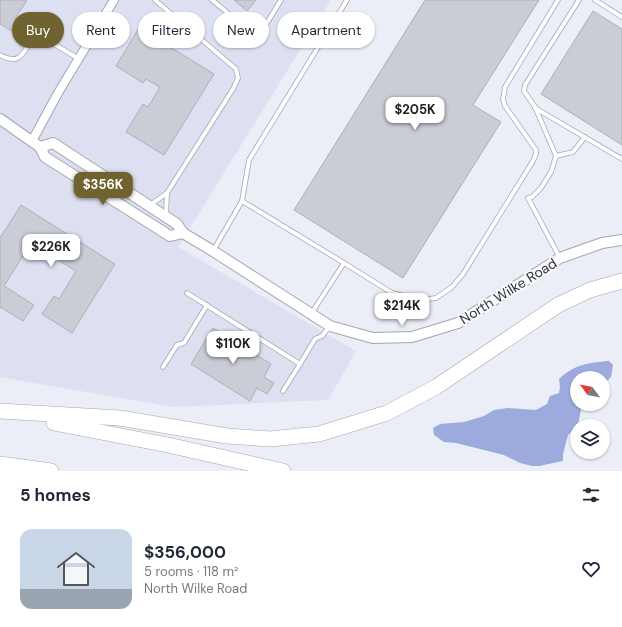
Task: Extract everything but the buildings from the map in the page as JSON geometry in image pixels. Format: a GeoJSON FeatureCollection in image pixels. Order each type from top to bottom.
{"type":"FeatureCollection","features":[{"type":"Feature","properties":{"kind":"highway"},"geometry":{"type":"LineString","coordinates":[[0,412],[120,418],[227,436],[270,439],[319,434],[387,413],[436,387],[558,305],[590,290],[622,281]]}},
{"type":"Feature","properties":{"kind":"highway"},"geometry":{"type":"LineString","coordinates":[[0,412],[81,427],[284,471]]}},
{"type":"Feature","properties":{"kind":"highway"},"geometry":{"type":"LineString","coordinates":[[0,464],[51,471]]}},
{"type":"Feature","properties":{"kind":"street"},"geometry":{"type":"LineString","coordinates":[[36,144],[79,59],[114,0]]}},
{"type":"Feature","properties":{"kind":"street","name":"North Wilke Road"},"geometry":{"type":"LineString","coordinates":[[0,119],[36,144],[45,157],[170,236],[183,234]]}},
{"type":"Feature","properties":{"kind":"street","name":"North Wilke Road"},"geometry":{"type":"LineString","coordinates":[[36,144],[53,143],[101,176],[177,224],[183,234],[213,251],[330,326],[373,338],[412,338],[458,323],[560,258],[602,243],[622,240]]}},
{"type":"Feature","properties":{"kind":"lane"},"geometry":{"type":"LineString","coordinates":[[149,206],[167,192],[233,89],[238,78],[236,69],[155,0]]}},
{"type":"Feature","properties":{"kind":"lane"},"geometry":{"type":"LineString","coordinates":[[212,0],[250,31],[258,34],[262,31],[281,0]]}},
{"type":"Feature","properties":{"kind":"lane"},"geometry":{"type":"LineString","coordinates":[[213,251],[242,201],[249,160],[347,0]]}},
{"type":"Feature","properties":{"kind":"lane"},"geometry":{"type":"LineString","coordinates":[[242,201],[392,293],[420,300],[436,298],[444,293],[463,274],[534,162],[536,150],[509,112],[503,99],[504,87],[558,0]]}},
{"type":"Feature","properties":{"kind":"lane"},"geometry":{"type":"LineString","coordinates":[[560,258],[528,198],[532,197],[541,188],[551,172],[556,156],[535,107],[524,91],[525,85],[579,0]]}},
{"type":"Feature","properties":{"kind":"lane"},"geometry":{"type":"LineString","coordinates":[[594,0],[622,17]]}},
{"type":"Feature","properties":{"kind":"lane"},"geometry":{"type":"LineString","coordinates":[[0,55],[12,60],[20,58],[37,34],[79,59]]}},
{"type":"Feature","properties":{"kind":"lane"},"geometry":{"type":"LineString","coordinates":[[535,107],[622,159]]}},
{"type":"Feature","properties":{"kind":"lane"},"geometry":{"type":"LineString","coordinates":[[556,156],[573,152],[585,137]]}},
{"type":"Feature","properties":{"kind":"lane"},"geometry":{"type":"LineString","coordinates":[[94,187],[101,176]]}},
{"type":"Feature","properties":{"kind":"lane"},"geometry":{"type":"LineString","coordinates":[[166,217],[167,192]]}},
{"type":"Feature","properties":{"kind":"lane"},"geometry":{"type":"LineString","coordinates":[[311,314],[344,263]]}},
{"type":"Feature","properties":{"kind":"lane"},"geometry":{"type":"LineString","coordinates":[[187,293],[300,364]]}},
{"type":"Feature","properties":{"kind":"lane"},"geometry":{"type":"LineString","coordinates":[[163,367],[177,345],[184,343],[207,305]]}},
{"type":"Feature","properties":{"kind":"lane"},"geometry":{"type":"LineString","coordinates":[[283,391],[315,339],[322,336],[330,326]]}},
{"type":"Feature","properties":{"kind":"shaded area"},"geometry":{"type":"Polygon","coordinates":[[[0,0],[331,0],[324,12],[277,12],[277,48],[301,48],[178,247],[356,351],[328,400],[173,407],[0,377],[0,0]]]}},
{"type":"Feature","properties":{"kind":"water"},"geometry":{"type":"Polygon","coordinates":[[[609,361],[613,365],[611,377],[610,378],[610,371],[570,371],[570,411],[581,411],[579,419],[570,419],[570,433],[568,435],[563,454],[563,461],[532,466],[520,463],[504,455],[456,443],[444,442],[434,435],[433,428],[440,424],[464,422],[484,416],[494,410],[508,408],[536,410],[547,404],[550,396],[559,393],[559,379],[565,374],[576,367],[609,361]]]}}]}
